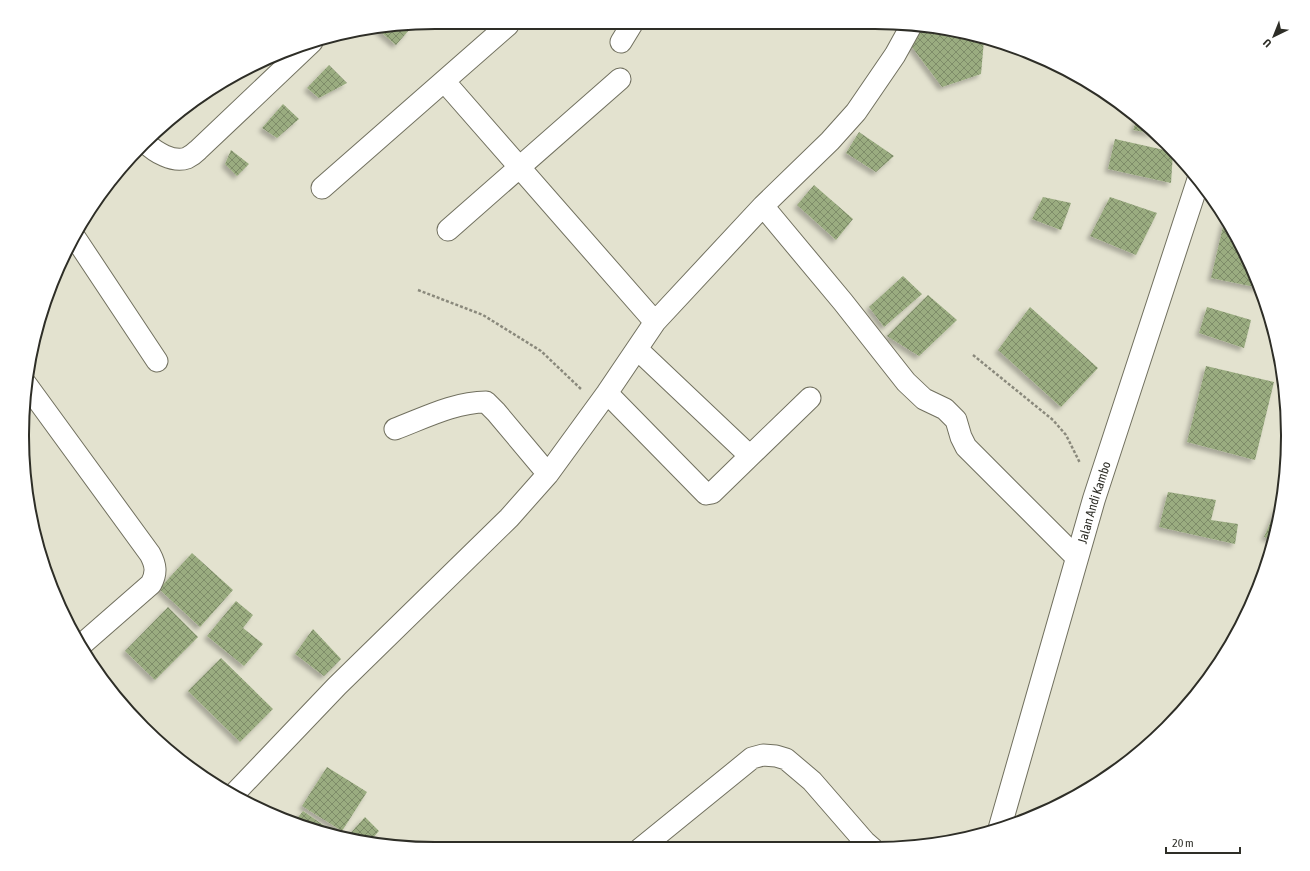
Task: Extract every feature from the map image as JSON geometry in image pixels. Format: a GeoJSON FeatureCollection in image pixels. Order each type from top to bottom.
{"type":"FeatureCollection","features":[{"type":"Feature","properties":{"kind":"street"},"geometry":{"type":"LineString","coordinates":[[322,188],[504,29]]}},
{"type":"Feature","properties":{"kind":"street"},"geometry":{"type":"LineString","coordinates":[[621,42],[629,29]]}},
{"type":"Feature","properties":{"kind":"street"},"geometry":{"type":"LineString","coordinates":[[237,791],[337,686],[509,518],[548,474],[603,400],[655,322],[763,206],[830,141],[856,112],[895,55],[908,31]]}},
{"type":"Feature","properties":{"kind":"street"},"geometry":{"type":"LineString","coordinates":[[150,146],[163,155],[177,159],[187,158],[198,150],[280,63],[290,56]]}},
{"type":"Feature","properties":{"kind":"street"},"geometry":{"type":"LineString","coordinates":[[448,230],[620,79]]}},
{"type":"Feature","properties":{"kind":"street"},"geometry":{"type":"LineString","coordinates":[[444,82],[655,322]]}},
{"type":"Feature","properties":{"kind":"street","name":"Jalan Andi Kambo"},"geometry":{"type":"LineString","coordinates":[[1002,821],[1094,499],[1196,187]]}},
{"type":"Feature","properties":{"kind":"street"},"geometry":{"type":"LineString","coordinates":[[763,206],[843,302],[906,382],[924,399],[952,415],[960,427],[961,437],[966,447],[1077,558]]}},
{"type":"Feature","properties":{"kind":"street"},"geometry":{"type":"LineString","coordinates":[[78,241],[157,362]]}},
{"type":"Feature","properties":{"kind":"street"},"geometry":{"type":"LineString","coordinates":[[637,349],[750,456]]}},
{"type":"Feature","properties":{"kind":"street"},"geometry":{"type":"LineString","coordinates":[[31,391],[150,554],[155,563],[156,575],[151,584],[85,642]]}},
{"type":"Feature","properties":{"kind":"street"},"geometry":{"type":"LineString","coordinates":[[603,400],[706,494],[712,493],[810,398]]}},
{"type":"Feature","properties":{"kind":"street"},"geometry":{"type":"LineString","coordinates":[[395,429],[460,405],[472,402],[486,402],[548,474]]}},
{"type":"Feature","properties":{"kind":"street"},"geometry":{"type":"LineString","coordinates":[[649,842],[752,758],[763,755],[786,758],[812,781],[860,842]]}},
{"type":"Feature","properties":{"kind":"path"},"geometry":{"type":"LineString","coordinates":[[418,290],[483,316],[541,351],[603,400]]}},
{"type":"Feature","properties":{"kind":"path"},"geometry":{"type":"LineString","coordinates":[[973,355],[1035,404],[1057,424],[1066,435],[1082,466],[1094,499]]}},
{"type":"Feature","properties":{"kind":"building"},"geometry":{"type":"Polygon","coordinates":[[[409,30],[396,45],[381,32],[409,30]]]}},
{"type":"Feature","properties":{"kind":"building"},"geometry":{"type":"Polygon","coordinates":[[[919,31],[954,37],[984,44],[981,74],[942,87],[909,43],[919,31]]]}},
{"type":"Feature","properties":{"kind":"building"},"geometry":{"type":"Polygon","coordinates":[[[329,65],[347,83],[319,98],[307,88],[329,65]]]}},
{"type":"Feature","properties":{"kind":"building"},"geometry":{"type":"Polygon","coordinates":[[[283,104],[299,119],[277,138],[262,128],[283,104]]]}},
{"type":"Feature","properties":{"kind":"building"},"geometry":{"type":"Polygon","coordinates":[[[1135,124],[1145,132],[1133,130],[1135,124]]]}},
{"type":"Feature","properties":{"kind":"building"},"geometry":{"type":"Polygon","coordinates":[[[859,132],[894,156],[876,172],[846,153],[859,132]]]}},
{"type":"Feature","properties":{"kind":"building"},"geometry":{"type":"Polygon","coordinates":[[[1115,139],[1164,150],[1173,159],[1171,183],[1108,169],[1115,139]]]}},
{"type":"Feature","properties":{"kind":"building"},"geometry":{"type":"Polygon","coordinates":[[[231,150],[249,164],[237,176],[225,164],[231,150]]]}},
{"type":"Feature","properties":{"kind":"building"},"geometry":{"type":"Polygon","coordinates":[[[814,185],[853,219],[836,240],[797,205],[814,185]]]}},
{"type":"Feature","properties":{"kind":"building"},"geometry":{"type":"Polygon","coordinates":[[[1043,197],[1071,203],[1061,230],[1032,219],[1043,197]]]}},
{"type":"Feature","properties":{"kind":"building"},"geometry":{"type":"Polygon","coordinates":[[[1110,197],[1157,213],[1136,255],[1090,236],[1110,197]]]}},
{"type":"Feature","properties":{"kind":"building"},"geometry":{"type":"Polygon","coordinates":[[[1223,226],[1239,256],[1252,286],[1211,278],[1223,226]]]}},
{"type":"Feature","properties":{"kind":"building"},"geometry":{"type":"Polygon","coordinates":[[[903,276],[922,294],[884,327],[869,307],[903,276]]]}},
{"type":"Feature","properties":{"kind":"building"},"geometry":{"type":"Polygon","coordinates":[[[928,295],[957,320],[919,356],[887,336],[928,295]]]}},
{"type":"Feature","properties":{"kind":"building"},"geometry":{"type":"Polygon","coordinates":[[[1030,307],[1098,368],[1061,407],[998,350],[1030,307]]]}},
{"type":"Feature","properties":{"kind":"building"},"geometry":{"type":"Polygon","coordinates":[[[1207,307],[1251,320],[1244,348],[1199,333],[1207,307]]]}},
{"type":"Feature","properties":{"kind":"building"},"geometry":{"type":"Polygon","coordinates":[[[1206,366],[1274,382],[1255,460],[1187,442],[1206,366]]]}},
{"type":"Feature","properties":{"kind":"building"},"geometry":{"type":"Polygon","coordinates":[[[1168,492],[1216,500],[1211,520],[1238,524],[1235,544],[1159,527],[1168,492]]]}},
{"type":"Feature","properties":{"kind":"building"},"geometry":{"type":"Polygon","coordinates":[[[1272,518],[1268,538],[1264,537],[1272,518]]]}},
{"type":"Feature","properties":{"kind":"building"},"geometry":{"type":"Polygon","coordinates":[[[192,553],[233,590],[200,627],[159,589],[192,553]]]}},
{"type":"Feature","properties":{"kind":"building"},"geometry":{"type":"Polygon","coordinates":[[[236,601],[253,615],[243,628],[263,644],[244,666],[207,636],[236,601]]]}},
{"type":"Feature","properties":{"kind":"building"},"geometry":{"type":"Polygon","coordinates":[[[168,607],[198,637],[155,680],[125,651],[168,607]]]}},
{"type":"Feature","properties":{"kind":"building"},"geometry":{"type":"Polygon","coordinates":[[[313,629],[341,659],[324,676],[295,654],[313,629]]]}},
{"type":"Feature","properties":{"kind":"building"},"geometry":{"type":"Polygon","coordinates":[[[221,658],[273,709],[240,742],[188,691],[221,658]]]}},
{"type":"Feature","properties":{"kind":"building"},"geometry":{"type":"Polygon","coordinates":[[[327,767],[367,792],[342,831],[302,806],[327,767]]]}},
{"type":"Feature","properties":{"kind":"building"},"geometry":{"type":"Polygon","coordinates":[[[303,811],[325,827],[305,820],[298,817],[303,811]]]}},
{"type":"Feature","properties":{"kind":"building"},"geometry":{"type":"Polygon","coordinates":[[[365,817],[379,831],[373,837],[351,833],[365,817]]]}}]}
